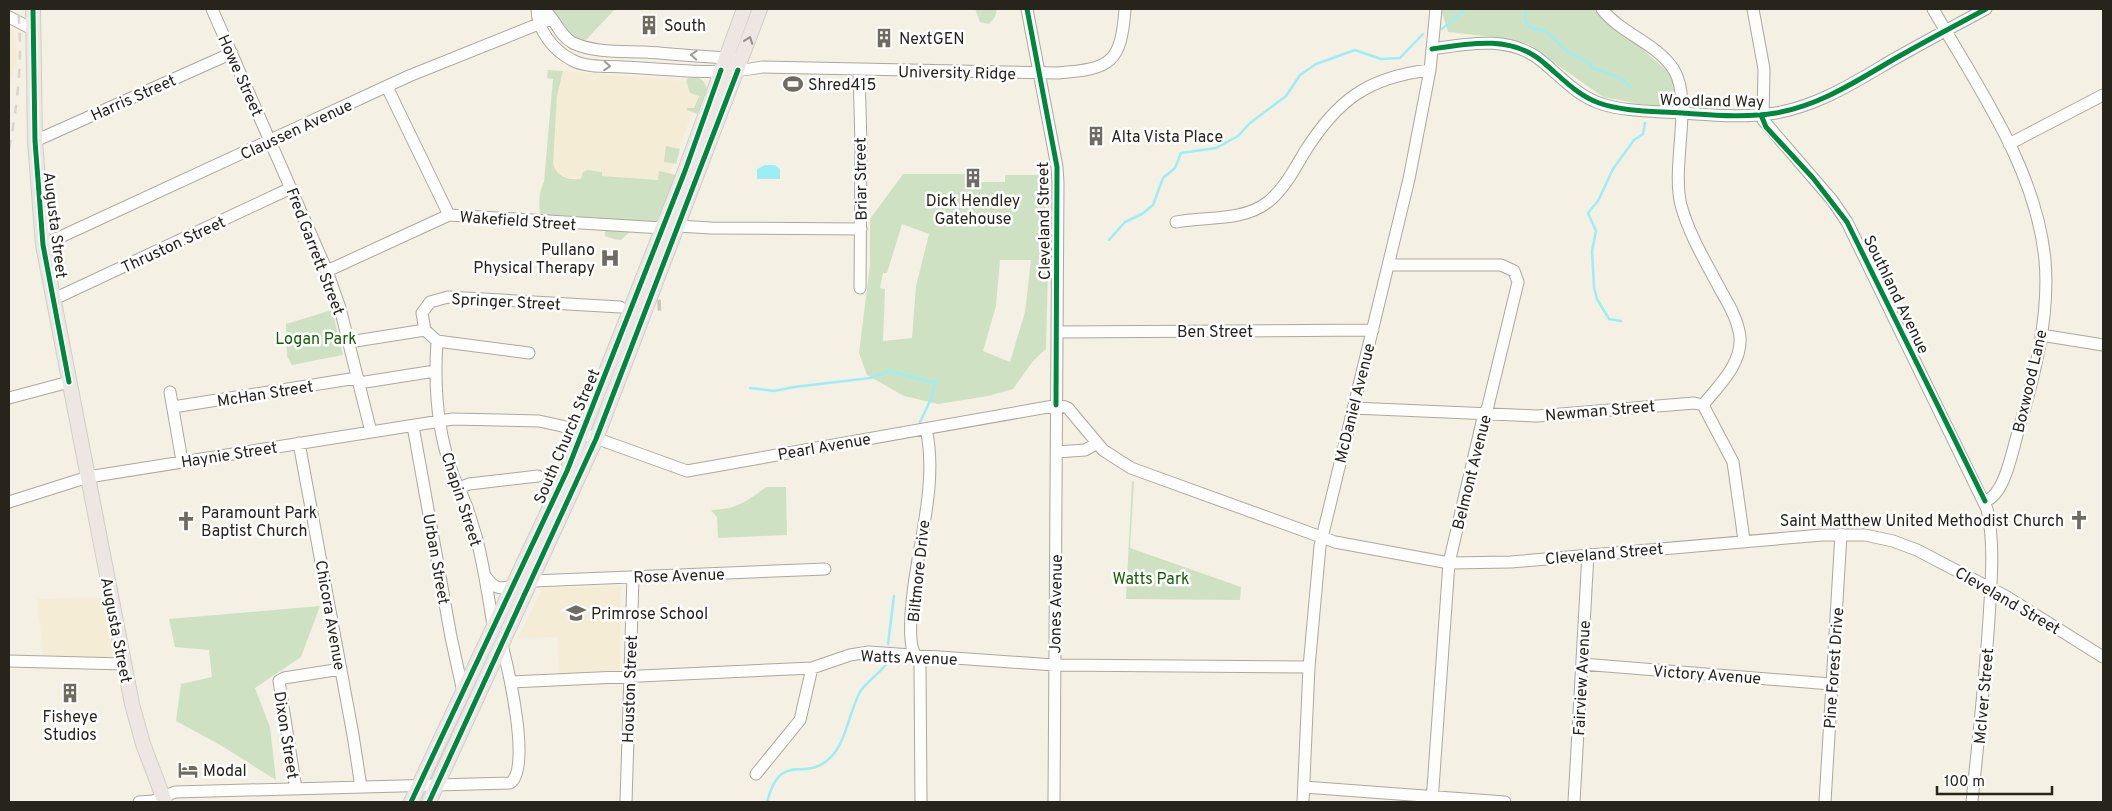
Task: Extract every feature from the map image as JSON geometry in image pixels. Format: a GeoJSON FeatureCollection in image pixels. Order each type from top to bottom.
{"type":"FeatureCollection","features":[{"type":"Feature","properties":{"kind":"main road","name":"Augusta Street"},"geometry":{"type":"LineString","coordinates":[[33,9],[35,141],[43,245],[137,724],[164,799]]}},
{"type":"Feature","properties":{"kind":"main road","name":"South Church Street"},"geometry":{"type":"LineString","coordinates":[[411,802],[567,471],[662,228],[744,9]]}},
{"type":"Feature","properties":{"kind":"main road","name":"South Church Street"},"geometry":{"type":"LineString","coordinates":[[429,802],[533,581],[596,440],[760,9]]}},
{"type":"Feature","properties":{"kind":"street","name":"Howe Street"},"geometry":{"type":"LineString","coordinates":[[212,9],[270,142]]}},
{"type":"Feature","properties":{"kind":"street","name":"University Ridge"},"geometry":{"type":"LineString","coordinates":[[537,9],[546,21],[571,42],[606,51],[724,64]]}},
{"type":"Feature","properties":{"kind":"street","name":"University Ridge"},"geometry":{"type":"LineString","coordinates":[[543,9],[549,40],[566,57],[574,62],[592,65],[740,64],[762,67],[859,71],[1040,73],[1090,70],[1104,64],[1114,55],[1121,44],[1125,9]]}},
{"type":"Feature","properties":{"kind":"street","name":"Cleveland Street"},"geometry":{"type":"LineString","coordinates":[[1028,9],[1057,166],[1056,405],[1068,408],[1096,444],[1114,458],[1151,477],[1321,538],[1449,563],[1510,562],[1744,540],[1841,534],[1864,535],[1893,541],[1917,550],[1991,589],[2103,657]]}},
{"type":"Feature","properties":{"kind":"street","name":"McDaniel Avenue"},"geometry":{"type":"LineString","coordinates":[[1303,802],[1309,667],[1321,538],[1409,180],[1430,70],[1436,9]]}},
{"type":"Feature","properties":{"kind":"street"},"geometry":{"type":"LineString","coordinates":[[1602,9],[1619,26],[1667,61],[1679,82],[1681,113],[1677,182],[1681,206],[1702,255],[1734,316],[1740,337],[1736,359],[1729,372],[1702,404],[1733,462],[1744,540]]}},
{"type":"Feature","properties":{"kind":"street"},"geometry":{"type":"LineString","coordinates":[[1753,9],[1764,69],[1765,88],[1761,115]]}},
{"type":"Feature","properties":{"kind":"street","name":"Boxwood Lane"},"geometry":{"type":"LineString","coordinates":[[1933,9],[2009,144],[2032,196],[2041,232],[2045,288],[2041,335],[2005,476],[1997,494],[1985,501]]}},
{"type":"Feature","properties":{"kind":"street","name":"Woodland Way"},"geometry":{"type":"LineString","coordinates":[[1432,49],[1479,43],[1511,45],[1533,54],[1578,93],[1600,104],[1619,108],[1681,113],[1761,115],[1795,108],[1828,97],[1945,30],[1986,9]]}},
{"type":"Feature","properties":{"kind":"street"},"geometry":{"type":"LineString","coordinates":[[9,17],[34,30]]}},
{"type":"Feature","properties":{"kind":"street","name":"Claussen Avenue"},"geometry":{"type":"LineString","coordinates":[[43,245],[387,87],[546,21]]}},
{"type":"Feature","properties":{"kind":"street"},"geometry":{"type":"LineString","coordinates":[[566,57],[606,51]]}},
{"type":"Feature","properties":{"kind":"street","name":"Harris Street"},"geometry":{"type":"LineString","coordinates":[[35,141],[232,53]]}},
{"type":"Feature","properties":{"kind":"street"},"geometry":{"type":"LineString","coordinates":[[1176,222],[1239,215],[1268,202],[1285,184],[1325,124],[1358,92],[1388,78],[1430,70]]}},
{"type":"Feature","properties":{"kind":"street","name":"Briar Street"},"geometry":{"type":"LineString","coordinates":[[859,71],[860,288]]}},
{"type":"Feature","properties":{"kind":"street"},"geometry":{"type":"LineString","coordinates":[[387,87],[449,215]]}},
{"type":"Feature","properties":{"kind":"street"},"geometry":{"type":"LineString","coordinates":[[2009,144],[2103,95]]}},
{"type":"Feature","properties":{"kind":"street","name":"Southland Avenue"},"geometry":{"type":"LineString","coordinates":[[1761,115],[1766,127],[1826,193],[1847,222],[1985,501]]}},
{"type":"Feature","properties":{"kind":"street","name":"Fred Garrett Street"},"geometry":{"type":"LineString","coordinates":[[270,142],[327,271],[372,432]]}},
{"type":"Feature","properties":{"kind":"street","name":"Thruston Street"},"geometry":{"type":"LineString","coordinates":[[54,299],[291,188]]}},
{"type":"Feature","properties":{"kind":"street","name":"Wakefield Street"},"geometry":{"type":"LineString","coordinates":[[327,271],[449,215],[662,228]]}},
{"type":"Feature","properties":{"kind":"street"},"geometry":{"type":"LineString","coordinates":[[678,226],[861,229]]}},
{"type":"Feature","properties":{"kind":"street","name":"Belmont Avenue"},"geometry":{"type":"LineString","coordinates":[[1389,265],[1501,265],[1514,271],[1518,282],[1449,563],[1432,799]]}},
{"type":"Feature","properties":{"kind":"street","name":"Springer Street"},"geometry":{"type":"LineString","coordinates":[[425,330],[422,313],[425,307],[439,298],[620,307]]}},
{"type":"Feature","properties":{"kind":"street"},"geometry":{"type":"LineString","coordinates":[[348,342],[425,330],[437,341],[529,353]]}},
{"type":"Feature","properties":{"kind":"street","name":"Ben Street"},"geometry":{"type":"LineString","coordinates":[[1057,332],[1373,330]]}},
{"type":"Feature","properties":{"kind":"street"},"geometry":{"type":"LineString","coordinates":[[2041,335],[2103,345]]}},
{"type":"Feature","properties":{"kind":"street"},"geometry":{"type":"LineString","coordinates":[[437,341],[435,371],[440,421]]}},
{"type":"Feature","properties":{"kind":"street","name":"McHan Street"},"geometry":{"type":"LineString","coordinates":[[172,407],[358,380],[435,371]]}},
{"type":"Feature","properties":{"kind":"street"},"geometry":{"type":"LineString","coordinates":[[9,398],[69,382]]}},
{"type":"Feature","properties":{"kind":"street"},"geometry":{"type":"LineString","coordinates":[[170,392],[182,461]]}},
{"type":"Feature","properties":{"kind":"street","name":"Newman Street"},"geometry":{"type":"LineString","coordinates":[[1353,408],[1537,416],[1694,402],[1702,404]]}},
{"type":"Feature","properties":{"kind":"street","name":"Pearl Avenue"},"geometry":{"type":"LineString","coordinates":[[596,440],[687,471],[1056,405]]}},
{"type":"Feature","properties":{"kind":"street","name":"Jones Avenue"},"geometry":{"type":"LineString","coordinates":[[1054,802],[1056,405]]}},
{"type":"Feature","properties":{"kind":"street"},"geometry":{"type":"LineString","coordinates":[[372,432],[466,418],[539,421],[562,426],[596,440]]}},
{"type":"Feature","properties":{"kind":"street","name":"Chapin Street"},"geometry":{"type":"LineString","coordinates":[[440,421],[452,474],[459,488],[476,537],[486,577],[485,586],[493,625]]}},
{"type":"Feature","properties":{"kind":"street","name":"Urban Street"},"geometry":{"type":"LineString","coordinates":[[413,426],[463,692]]}},
{"type":"Feature","properties":{"kind":"street","name":"Biltmore Drive"},"geometry":{"type":"LineString","coordinates":[[920,802],[920,665],[912,641],[912,603],[929,476],[930,450],[926,428]]}},
{"type":"Feature","properties":{"kind":"street","name":"Haynie Street"},"geometry":{"type":"LineString","coordinates":[[9,502],[88,477],[372,432]]}},
{"type":"Feature","properties":{"kind":"street","name":"Chicora Avenue"},"geometry":{"type":"LineString","coordinates":[[299,443],[361,788]]}},
{"type":"Feature","properties":{"kind":"street"},"geometry":{"type":"LineString","coordinates":[[1057,452],[1085,450],[1096,444]]}},
{"type":"Feature","properties":{"kind":"street"},"geometry":{"type":"LineString","coordinates":[[459,488],[469,484],[538,476]]}},
{"type":"Feature","properties":{"kind":"street"},"geometry":{"type":"LineString","coordinates":[[1985,501],[1991,527],[1991,589]]}},
{"type":"Feature","properties":{"kind":"street","name":"Pine Forest Drive"},"geometry":{"type":"LineString","coordinates":[[1825,802],[1841,534]]}},
{"type":"Feature","properties":{"kind":"street","name":"Fairview Avenue"},"geometry":{"type":"LineString","coordinates":[[1574,802],[1588,554]]}},
{"type":"Feature","properties":{"kind":"street","name":"Rose Avenue"},"geometry":{"type":"LineString","coordinates":[[533,581],[825,569]]}},
{"type":"Feature","properties":{"kind":"street"},"geometry":{"type":"LineString","coordinates":[[486,577],[493,587],[501,589],[512,586]]}},
{"type":"Feature","properties":{"kind":"street","name":"Houston Street"},"geometry":{"type":"LineString","coordinates":[[626,802],[633,577]]}},
{"type":"Feature","properties":{"kind":"street","name":"McIver Street"},"geometry":{"type":"LineString","coordinates":[[1972,802],[1986,671],[1991,589]]}},
{"type":"Feature","properties":{"kind":"street"},"geometry":{"type":"LineString","coordinates":[[138,802],[164,799],[174,792],[505,784],[515,780],[519,772],[519,745],[512,682],[502,645]]}},
{"type":"Feature","properties":{"kind":"street","name":"Watts Avenue"},"geometry":{"type":"LineString","coordinates":[[512,682],[812,668],[860,653],[1054,665],[1309,667]]}},
{"type":"Feature","properties":{"kind":"street"},"geometry":{"type":"LineString","coordinates":[[9,661],[124,664]]}},
{"type":"Feature","properties":{"kind":"street","name":"Victory Avenue"},"geometry":{"type":"LineString","coordinates":[[1582,664],[1831,684]]}},
{"type":"Feature","properties":{"kind":"street"},"geometry":{"type":"LineString","coordinates":[[756,774],[800,720],[812,668]]}},
{"type":"Feature","properties":{"kind":"street","name":"Dixon Street"},"geometry":{"type":"LineString","coordinates":[[296,789],[278,682],[284,678],[341,669]]}},
{"type":"Feature","properties":{"kind":"street"},"geometry":{"type":"LineString","coordinates":[[1304,787],[1432,799],[1505,802]]}},
{"type":"Feature","properties":{"kind":"shaded area"},"geometry":{"type":"Polygon","coordinates":[[[9,29],[14,32],[17,55],[9,94],[9,29]]]}},
{"type":"Feature","properties":{"kind":"shaded area"},"geometry":{"type":"Polygon","coordinates":[[[563,71],[696,82],[701,89],[670,174],[659,171],[659,180],[602,176],[602,172],[587,170],[581,179],[560,176],[553,164],[557,96],[563,71]]]}},
{"type":"Feature","properties":{"kind":"shaded area","name":"Primrose School"},"geometry":{"type":"Polygon","coordinates":[[[621,586],[620,671],[560,675],[557,637],[518,638],[543,588],[621,586]]]}},
{"type":"Feature","properties":{"kind":"shaded area"},"geometry":{"type":"Polygon","coordinates":[[[104,598],[118,665],[44,661],[37,599],[104,598]]]}},
{"type":"Feature","properties":{"kind":"green space"},"geometry":{"type":"Polygon","coordinates":[[[554,9],[615,9],[585,41],[569,37],[550,11],[554,9]]]}},
{"type":"Feature","properties":{"kind":"green space"},"geometry":{"type":"Polygon","coordinates":[[[975,9],[997,9],[995,17],[989,24],[980,22],[975,9]]]}},
{"type":"Feature","properties":{"kind":"green space"},"geometry":{"type":"Polygon","coordinates":[[[1441,9],[1597,9],[1606,22],[1635,43],[1672,75],[1676,108],[1603,97],[1528,44],[1501,38],[1448,32],[1441,9]]]}},
{"type":"Feature","properties":{"kind":"green space"},"geometry":{"type":"Polygon","coordinates":[[[548,70],[563,71],[557,96],[553,164],[557,172],[564,177],[576,179],[581,179],[583,172],[587,170],[602,172],[602,176],[658,180],[659,171],[676,175],[656,223],[635,229],[619,240],[605,236],[605,230],[577,216],[541,217],[539,199],[544,182],[553,79],[547,78],[548,70]]]}},
{"type":"Feature","properties":{"kind":"green space"},"geometry":{"type":"Polygon","coordinates":[[[689,78],[699,78],[706,85],[705,99],[697,114],[687,110],[687,108],[694,108],[699,96],[690,93],[686,80],[689,78]]]}},
{"type":"Feature","properties":{"kind":"green space"},"geometry":{"type":"Polygon","coordinates":[[[666,146],[680,149],[676,164],[664,162],[666,146]]]}},
{"type":"Feature","properties":{"kind":"green space"},"geometry":{"type":"Polygon","coordinates":[[[903,174],[967,174],[967,182],[1005,182],[1005,175],[1040,175],[1040,187],[1050,187],[1046,349],[1033,361],[1013,389],[988,396],[938,404],[904,396],[867,375],[859,353],[870,265],[870,219],[903,174]],[[902,224],[887,273],[883,273],[880,288],[885,289],[883,341],[912,338],[916,286],[929,234],[902,224]],[[1000,260],[996,306],[983,351],[1010,362],[1025,312],[1031,260],[1000,260]]]}},
{"type":"Feature","properties":{"kind":"green space","name":"Logan Park"},"geometry":{"type":"Polygon","coordinates":[[[332,310],[343,355],[292,365],[287,356],[286,324],[332,310]]]}},
{"type":"Feature","properties":{"kind":"green space","name":"Watts Park"},"geometry":{"type":"Polygon","coordinates":[[[1132,481],[1134,482],[1130,548],[1241,587],[1240,600],[1126,599],[1132,481]]]}},
{"type":"Feature","properties":{"kind":"green space"},"geometry":{"type":"Polygon","coordinates":[[[766,487],[786,487],[787,535],[718,538],[717,517],[711,510],[741,504],[766,487]]]}},
{"type":"Feature","properties":{"kind":"green space"},"geometry":{"type":"Polygon","coordinates":[[[320,606],[301,657],[255,688],[270,727],[276,780],[222,746],[176,721],[181,684],[212,677],[209,650],[175,647],[169,619],[320,606]]]}},
{"type":"Feature","properties":{"kind":"water"},"geometry":{"type":"Polygon","coordinates":[[[765,165],[775,165],[780,169],[780,179],[757,179],[757,169],[765,165]]]}},
{"type":"Feature","properties":{"kind":"waterway"},"geometry":{"type":"LineString","coordinates":[[1442,29],[1466,9]]}},
{"type":"Feature","properties":{"kind":"waterway"},"geometry":{"type":"LineString","coordinates":[[1526,9],[1525,20],[1530,28],[1545,31],[1569,53],[1589,62],[1593,68],[1617,77],[1631,88]]}},
{"type":"Feature","properties":{"kind":"waterway"},"geometry":{"type":"LineString","coordinates":[[1109,240],[1125,222],[1142,214],[1153,205],[1163,178],[1175,168],[1181,153],[1216,148],[1238,136],[1250,123],[1286,96],[1300,75],[1316,64],[1355,50],[1381,59],[1400,58],[1423,34]]}},
{"type":"Feature","properties":{"kind":"waterway"},"geometry":{"type":"LineString","coordinates":[[1621,321],[1609,319],[1597,299],[1594,287],[1592,251],[1596,231],[1588,213],[1598,201],[1613,169],[1634,140],[1643,134],[1645,123]]}},
{"type":"Feature","properties":{"kind":"waterway"},"geometry":{"type":"LineString","coordinates":[[750,388],[774,391],[870,378],[889,371],[935,383]]}},
{"type":"Feature","properties":{"kind":"waterway"},"geometry":{"type":"LineString","coordinates":[[920,422],[931,399],[936,380]]}},
{"type":"Feature","properties":{"kind":"waterway"},"geometry":{"type":"LineString","coordinates":[[888,644],[894,596]]}},
{"type":"Feature","properties":{"kind":"waterway"},"geometry":{"type":"LineString","coordinates":[[767,802],[773,785],[787,771],[812,768],[822,764],[832,756],[841,742],[860,692],[888,661]]}},
{"type":"Feature","properties":{"kind":"tunnel"},"geometry":{"type":"LineString","coordinates":[[641,306],[661,305]]}},
{"type":"Feature","properties":{"kind":"railway"},"geometry":{"type":"LineString","coordinates":[[9,149],[19,79],[18,9]]}},
{"type":"Feature","properties":{"kind":"cycle path"},"geometry":{"type":"LineString","coordinates":[[33,9],[35,141],[43,245],[69,382]]}},
{"type":"Feature","properties":{"kind":"cycle path"},"geometry":{"type":"LineString","coordinates":[[1027,9],[1057,167],[1056,405]]}},
{"type":"Feature","properties":{"kind":"cycle path"},"geometry":{"type":"LineString","coordinates":[[1432,49],[1476,43],[1491,43],[1519,48],[1532,54],[1570,86],[1599,103],[1640,111],[1741,116],[1776,113],[1824,98],[1986,9]]}},
{"type":"Feature","properties":{"kind":"cycle path"},"geometry":{"type":"LineString","coordinates":[[411,802],[567,471],[685,171],[721,70]]}},
{"type":"Feature","properties":{"kind":"cycle path"},"geometry":{"type":"LineString","coordinates":[[429,802],[596,439],[738,70]]}},
{"type":"Feature","properties":{"kind":"cycle path"},"geometry":{"type":"LineString","coordinates":[[1761,115],[1766,127],[1813,178],[1847,222],[1985,501]]}},
{"type":"Feature","properties":{"kind":"place","name":"South"},"geometry":{"type":"Point","coordinates":[649,25]}},
{"type":"Feature","properties":{"kind":"place","name":"NextGEN"},"geometry":{"type":"Point","coordinates":[884,38]}},
{"type":"Feature","properties":{"kind":"place","name":"Shred415"},"geometry":{"type":"Point","coordinates":[793,84]}},
{"type":"Feature","properties":{"kind":"place","name":"Alta Vista Place"},"geometry":{"type":"Point","coordinates":[1096,136]}},
{"type":"Feature","properties":{"kind":"place","name":"Dick Hendley Gatehouse"},"geometry":{"type":"Point","coordinates":[973,178]}},
{"type":"Feature","properties":{"kind":"place","name":"Pullano Physical Therapy"},"geometry":{"type":"Point","coordinates":[610,258]}},
{"type":"Feature","properties":{"kind":"place","name":"Saint Matthew United Methodist Church"},"geometry":{"type":"Point","coordinates":[2079,520]}},
{"type":"Feature","properties":{"kind":"place","name":"Paramount Park Baptist Church"},"geometry":{"type":"Point","coordinates":[186,521]}},
{"type":"Feature","properties":{"kind":"place","name":"Primrose School"},"geometry":{"type":"Point","coordinates":[576,613]}},
{"type":"Feature","properties":{"kind":"place","name":"Fisheye Studios"},"geometry":{"type":"Point","coordinates":[70,693]}},
{"type":"Feature","properties":{"kind":"place","name":"Modal"},"geometry":{"type":"Point","coordinates":[188,770]}}]}
